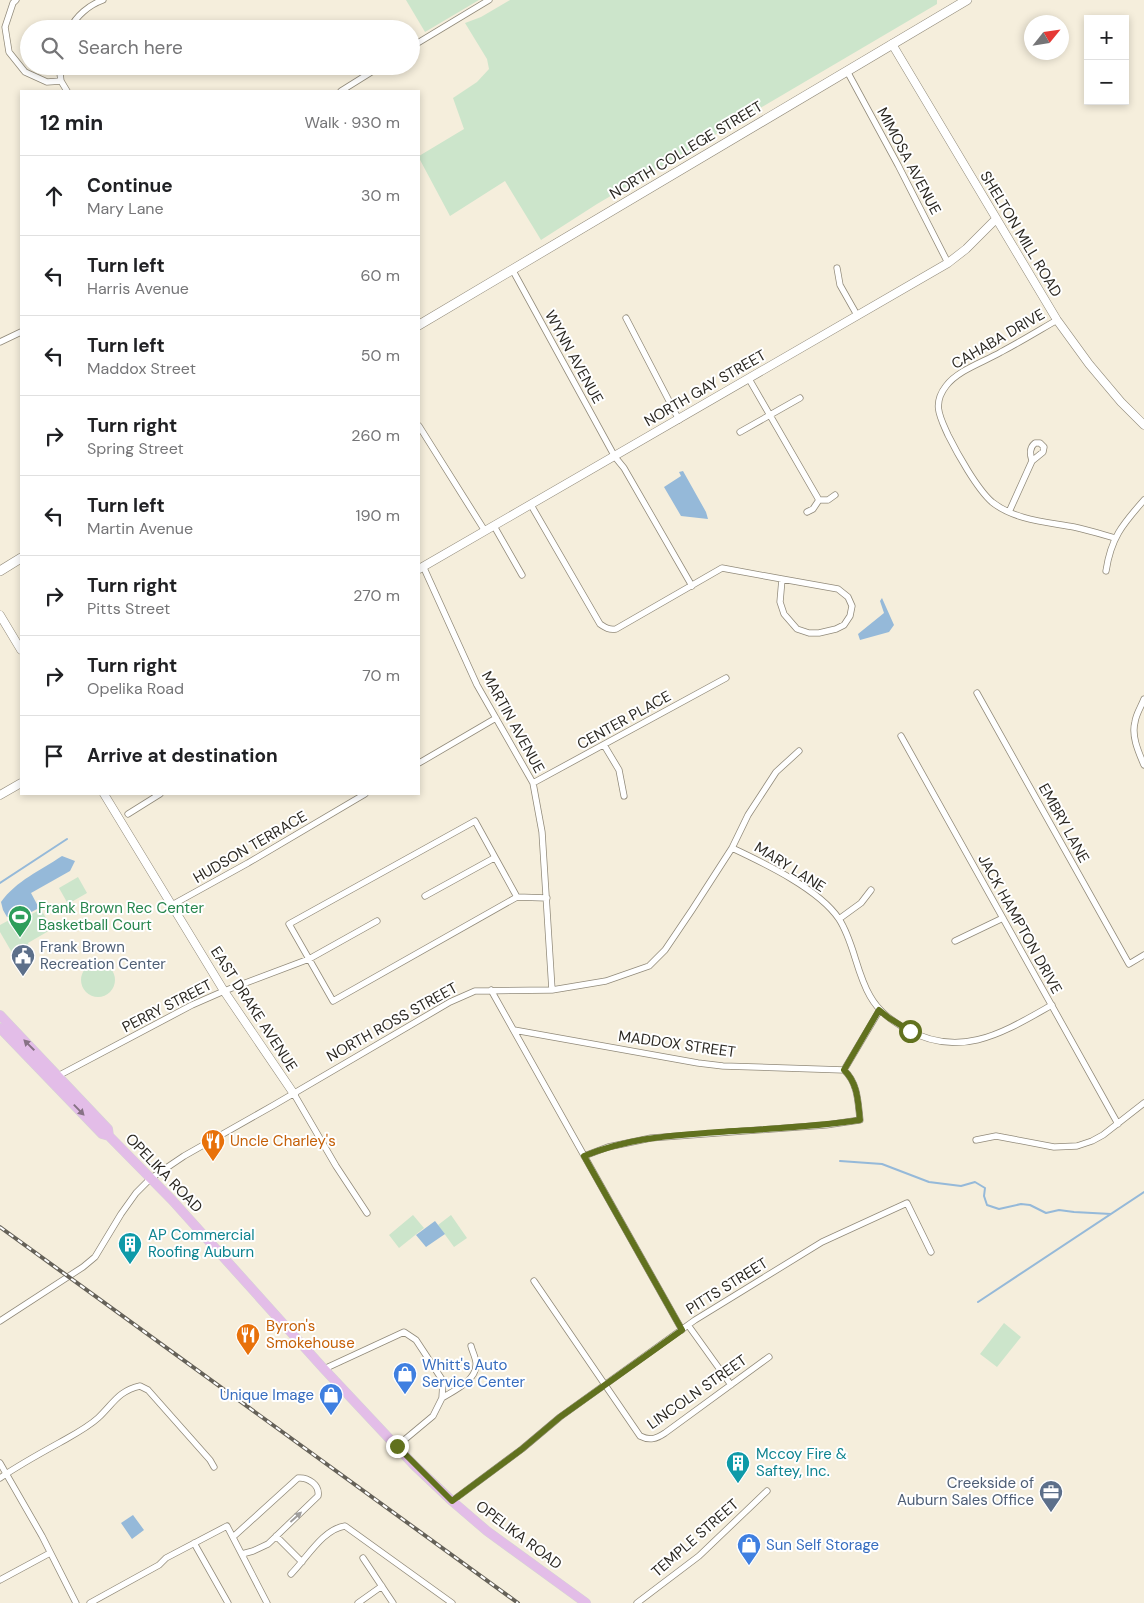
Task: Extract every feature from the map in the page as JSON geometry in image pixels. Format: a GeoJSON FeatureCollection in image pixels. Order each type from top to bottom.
{"type":"FeatureCollection","features":[{"type":"Feature","properties":{"kind":"main road","name":"NORTH COLLEGE STREET"},"geometry":{"type":"LineString","coordinates":[[420,322],[892,44],[956,3],[968,0]]}},
{"type":"Feature","properties":{"kind":"main road"},"geometry":{"type":"LineString","coordinates":[[0,571],[20,559]]}},
{"type":"Feature","properties":{"kind":"main road","name":"OPELIKA ROAD"},"geometry":{"type":"LineString","coordinates":[[0,1015],[55,1078]]}},
{"type":"Feature","properties":{"kind":"main road","name":"OPELIKA ROAD"},"geometry":{"type":"LineString","coordinates":[[0,1028],[108,1128],[109,1136],[172,1200],[324,1369],[452,1501],[487,1531],[586,1603]]}},
{"type":"Feature","properties":{"kind":"street"},"geometry":{"type":"LineString","coordinates":[[16,0],[13,2],[5,27],[9,52],[20,66]]}},
{"type":"Feature","properties":{"kind":"street"},"geometry":{"type":"LineString","coordinates":[[75,20],[100,0]]}},
{"type":"Feature","properties":{"kind":"street"},"geometry":{"type":"LineString","coordinates":[[420,42],[489,0]]}},
{"type":"Feature","properties":{"kind":"street","name":"SHELTON MILL ROAD"},"geometry":{"type":"LineString","coordinates":[[892,44],[1057,320],[1088,364],[1144,425]]}},
{"type":"Feature","properties":{"kind":"street","name":"MIMOSA AVENUE"},"geometry":{"type":"LineString","coordinates":[[846,71],[898,165],[948,263]]}},
{"type":"Feature","properties":{"kind":"street"},"geometry":{"type":"LineString","coordinates":[[32,75],[47,82],[62,81]]}},
{"type":"Feature","properties":{"kind":"street"},"geometry":{"type":"LineString","coordinates":[[61,75],[62,81],[67,90]]}},
{"type":"Feature","properties":{"kind":"street"},"geometry":{"type":"LineString","coordinates":[[343,90],[367,75]]}},
{"type":"Feature","properties":{"kind":"street","name":"NORTH GAY STREET"},"geometry":{"type":"LineString","coordinates":[[421,568],[948,263],[966,250],[996,219]]}},
{"type":"Feature","properties":{"kind":"street"},"geometry":{"type":"LineString","coordinates":[[837,268],[840,285],[856,315]]}},
{"type":"Feature","properties":{"kind":"street","name":"WYNN AVENUE"},"geometry":{"type":"LineString","coordinates":[[512,269],[615,457],[624,468],[692,586]]}},
{"type":"Feature","properties":{"kind":"street"},"geometry":{"type":"LineString","coordinates":[[626,318],[679,420]]}},
{"type":"Feature","properties":{"kind":"street","name":"CAHABA DRIVE"},"geometry":{"type":"LineString","coordinates":[[1057,320],[956,376],[944,388],[940,396],[938,414],[975,481],[990,501],[1009,512],[1026,518],[1115,538]]}},
{"type":"Feature","properties":{"kind":"street"},"geometry":{"type":"LineString","coordinates":[[0,342],[20,332]]}},
{"type":"Feature","properties":{"kind":"street"},"geometry":{"type":"LineString","coordinates":[[749,379],[819,500]]}},
{"type":"Feature","properties":{"kind":"street"},"geometry":{"type":"LineString","coordinates":[[740,432],[800,398]]}},
{"type":"Feature","properties":{"kind":"street"},"geometry":{"type":"LineString","coordinates":[[420,428],[485,531]]}},
{"type":"Feature","properties":{"kind":"street"},"geometry":{"type":"LineString","coordinates":[[1009,512],[1032,462]]}},
{"type":"Feature","properties":{"kind":"street"},"geometry":{"type":"LineString","coordinates":[[819,500],[828,500],[835,496]]}},
{"type":"Feature","properties":{"kind":"street"},"geometry":{"type":"LineString","coordinates":[[807,512],[813,509],[819,500]]}},
{"type":"Feature","properties":{"kind":"street"},"geometry":{"type":"LineString","coordinates":[[1106,571],[1109,554],[1115,538],[1124,522],[1144,500]]}},
{"type":"Feature","properties":{"kind":"street"},"geometry":{"type":"LineString","coordinates":[[532,505],[600,624],[611,630],[722,568],[838,589],[848,597],[852,606],[850,616],[844,625],[836,629],[819,633],[809,633],[797,629],[784,614],[780,602],[782,579]]}},
{"type":"Feature","properties":{"kind":"street"},"geometry":{"type":"LineString","coordinates":[[494,526],[522,575]]}},
{"type":"Feature","properties":{"kind":"street","name":"MARTIN AVENUE"},"geometry":{"type":"LineString","coordinates":[[421,568],[477,685],[534,783],[542,832],[552,990]]}},
{"type":"Feature","properties":{"kind":"street"},"geometry":{"type":"LineString","coordinates":[[0,615],[20,648]]}},
{"type":"Feature","properties":{"kind":"street","name":"CENTER PLACE"},"geometry":{"type":"LineString","coordinates":[[534,783],[726,678]]}},
{"type":"Feature","properties":{"kind":"street","name":"EMBRY LANE"},"geometry":{"type":"LineString","coordinates":[[977,694],[1128,964],[1144,955]]}},
{"type":"Feature","properties":{"kind":"street"},"geometry":{"type":"LineString","coordinates":[[1144,699],[1134,722],[1137,748],[1144,765]]}},
{"type":"Feature","properties":{"kind":"street"},"geometry":{"type":"LineString","coordinates":[[420,762],[496,718]]}},
{"type":"Feature","properties":{"kind":"street","name":"JACK HAMPTON DRIVE"},"geometry":{"type":"LineString","coordinates":[[901,736],[1118,1124]]}},
{"type":"Feature","properties":{"kind":"street"},"geometry":{"type":"LineString","coordinates":[[604,745],[619,770],[624,796]]}},
{"type":"Feature","properties":{"kind":"street","name":"NORTH ROSS STREET"},"geometry":{"type":"LineString","coordinates":[[0,1321],[83,1267],[95,1257],[120,1214],[136,1193],[150,1179],[184,1156],[450,1002],[475,991],[552,990],[606,980],[649,966],[665,950],[732,848],[748,815],[776,772],[799,751]]}},
{"type":"Feature","properties":{"kind":"street"},"geometry":{"type":"LineString","coordinates":[[0,796],[20,784]]}},
{"type":"Feature","properties":{"kind":"street","name":"EAST DRAKE AVENUE"},"geometry":{"type":"LineString","coordinates":[[105,795],[224,991],[294,1094],[336,1166],[367,1213]]}},
{"type":"Feature","properties":{"kind":"street"},"geometry":{"type":"LineString","coordinates":[[128,814],[158,795]]}},
{"type":"Feature","properties":{"kind":"street","name":"HUDSON TERRACE"},"geometry":{"type":"LineString","coordinates":[[172,905],[363,795]]}},
{"type":"Feature","properties":{"kind":"street"},"geometry":{"type":"LineString","coordinates":[[517,897],[475,821],[289,924],[333,1002],[517,897],[547,898]]}},
{"type":"Feature","properties":{"kind":"street","name":"MARY LANE"},"geometry":{"type":"LineString","coordinates":[[732,848],[763,862],[826,904],[839,919],[849,940],[862,981],[879,1010],[910,1031],[934,1040],[958,1043],[982,1040],[1006,1031],[1052,1006]]}},
{"type":"Feature","properties":{"kind":"street"},"geometry":{"type":"LineString","coordinates":[[425,896],[494,858]]}},
{"type":"Feature","properties":{"kind":"street"},"geometry":{"type":"LineString","coordinates":[[839,919],[861,903],[871,890]]}},
{"type":"Feature","properties":{"kind":"street"},"geometry":{"type":"LineString","coordinates":[[955,941],[1003,918]]}},
{"type":"Feature","properties":{"kind":"street","name":"PERRY STREET"},"geometry":{"type":"LineString","coordinates":[[55,1078],[187,1008],[224,991],[309,959],[377,922]]}},
{"type":"Feature","properties":{"kind":"street"},"geometry":{"type":"LineString","coordinates":[[491,990],[682,1330]]}},
{"type":"Feature","properties":{"kind":"street"},"geometry":{"type":"LineString","coordinates":[[584,1156],[608,1147],[651,1138],[826,1125],[860,1120],[854,1084],[851,1076],[844,1070],[879,1010]]}},
{"type":"Feature","properties":{"kind":"street","name":"MADDOX STREET"},"geometry":{"type":"LineString","coordinates":[[514,1030],[698,1063],[723,1066],[844,1070]]}},
{"type":"Feature","properties":{"kind":"street"},"geometry":{"type":"LineString","coordinates":[[976,1140],[996,1136],[1054,1148],[1076,1146],[1103,1135],[1144,1103]]}},
{"type":"Feature","properties":{"kind":"street","name":"PITTS STREET"},"geometry":{"type":"LineString","coordinates":[[452,1501],[508,1460],[560,1417],[688,1325],[822,1242],[907,1203],[931,1252]]}},
{"type":"Feature","properties":{"kind":"street"},"geometry":{"type":"LineString","coordinates":[[534,1281],[605,1385]]}},
{"type":"Feature","properties":{"kind":"street"},"geometry":{"type":"LineString","coordinates":[[688,1325],[731,1385]]}},
{"type":"Feature","properties":{"kind":"street"},"geometry":{"type":"LineString","coordinates":[[324,1369],[404,1332],[416,1340],[443,1381],[442,1398],[433,1416],[397,1446]]}},
{"type":"Feature","properties":{"kind":"street"},"geometry":{"type":"LineString","coordinates":[[442,1398],[460,1387],[472,1376],[476,1365],[470,1346]]}},
{"type":"Feature","properties":{"kind":"street","name":"LINCOLN STREET"},"geometry":{"type":"LineString","coordinates":[[605,1385],[640,1436],[648,1440],[657,1438],[665,1433],[769,1357]]}},
{"type":"Feature","properties":{"kind":"street"},"geometry":{"type":"LineString","coordinates":[[0,1478],[88,1426],[117,1397],[131,1388],[140,1386],[148,1390],[210,1460],[214,1467]]}},
{"type":"Feature","properties":{"kind":"street"},"geometry":{"type":"LineString","coordinates":[[0,1463],[76,1603]]}},
{"type":"Feature","properties":{"kind":"street"},"geometry":{"type":"LineString","coordinates":[[233,1537],[298,1478],[306,1478],[319,1491],[318,1496],[268,1544],[242,1554]]}},
{"type":"Feature","properties":{"kind":"street","name":"TEMPLE STREET"},"geometry":{"type":"LineString","coordinates":[[637,1603],[698,1556],[767,1491]]}},
{"type":"Feature","properties":{"kind":"street"},"geometry":{"type":"LineString","coordinates":[[90,1603],[159,1565],[166,1558],[227,1526],[267,1603]]}},
{"type":"Feature","properties":{"kind":"street"},"geometry":{"type":"LineString","coordinates":[[291,1574],[325,1535],[336,1527],[345,1526],[452,1603]]}},
{"type":"Feature","properties":{"kind":"street"},"geometry":{"type":"LineString","coordinates":[[276,1536],[302,1562]]}},
{"type":"Feature","properties":{"kind":"street"},"geometry":{"type":"LineString","coordinates":[[194,1543],[228,1603]]}},
{"type":"Feature","properties":{"kind":"street"},"geometry":{"type":"LineString","coordinates":[[0,1580],[50,1553]]}},
{"type":"Feature","properties":{"kind":"street"},"geometry":{"type":"LineString","coordinates":[[363,1558],[393,1603]]}},
{"type":"Feature","properties":{"kind":"street"},"geometry":{"type":"LineString","coordinates":[[358,1603],[382,1586]]}},
{"type":"Feature","properties":{"kind":"green space"},"geometry":{"type":"Polygon","coordinates":[[[406,0],[479,0],[425,32],[420,20],[418,20],[406,0]]]}},
{"type":"Feature","properties":{"kind":"green space"},"geometry":{"type":"Polygon","coordinates":[[[510,0],[937,0],[937,4],[597,204],[541,240],[505,181],[450,216],[420,160],[420,155],[464,129],[453,98],[477,82],[489,69],[487,59],[465,23],[481,17],[510,0]]]}},
{"type":"Feature","properties":{"kind":"green space"},"geometry":{"type":"Polygon","coordinates":[[[78,877],[87,893],[68,904],[59,888],[78,877]]]}},
{"type":"Feature","properties":{"kind":"green space","name":"Frank Brown Rec Center Basketball Court"},"geometry":{"type":"Polygon","coordinates":[[[41,909],[52,929],[28,943],[29,947],[14,956],[0,932],[0,925],[13,918],[16,923],[41,909]]]}},
{"type":"Feature","properties":{"kind":"green space"},"geometry":{"type":"Polygon","coordinates":[[[98,963],[110,968],[115,980],[110,992],[98,997],[86,992],[81,980],[86,968],[98,963]]]}},
{"type":"Feature","properties":{"kind":"green space"},"geometry":{"type":"Polygon","coordinates":[[[413,1215],[424,1228],[399,1248],[389,1235],[413,1215]]]}},
{"type":"Feature","properties":{"kind":"green space"},"geometry":{"type":"Polygon","coordinates":[[[451,1215],[467,1238],[454,1247],[438,1225],[451,1215]]]}},
{"type":"Feature","properties":{"kind":"green space"},"geometry":{"type":"Polygon","coordinates":[[[1004,1323],[1021,1337],[997,1367],[980,1354],[1004,1323]]]}},
{"type":"Feature","properties":{"kind":"water"},"geometry":{"type":"Polygon","coordinates":[[[683,471],[708,519],[681,516],[664,487],[681,476],[679,472],[683,471]]]}},
{"type":"Feature","properties":{"kind":"water"},"geometry":{"type":"Polygon","coordinates":[[[882,598],[894,625],[889,632],[860,640],[858,634],[884,613],[880,601],[882,598]]]}},
{"type":"Feature","properties":{"kind":"water"},"geometry":{"type":"Polygon","coordinates":[[[62,856],[75,861],[70,871],[31,893],[39,908],[16,920],[13,916],[7,917],[1,902],[7,895],[29,876],[62,856]]]}},
{"type":"Feature","properties":{"kind":"water"},"geometry":{"type":"Polygon","coordinates":[[[435,1221],[445,1234],[426,1247],[416,1235],[435,1221]]]}},
{"type":"Feature","properties":{"kind":"water"},"geometry":{"type":"Polygon","coordinates":[[[133,1515],[144,1530],[132,1539],[121,1523],[133,1515]]]}},
{"type":"Feature","properties":{"kind":"waterway"},"geometry":{"type":"LineString","coordinates":[[0,883],[67,839]]}},
{"type":"Feature","properties":{"kind":"waterway"},"geometry":{"type":"LineString","coordinates":[[840,1161],[882,1164],[929,1182],[961,1186],[975,1182],[985,1188],[984,1196],[987,1205],[999,1209],[1021,1204],[1030,1205],[1046,1213],[1059,1210],[1111,1214]]}},
{"type":"Feature","properties":{"kind":"waterway"},"geometry":{"type":"LineString","coordinates":[[978,1302],[1144,1192]]}},
{"type":"Feature","properties":{"kind":"railway"},"geometry":{"type":"LineString","coordinates":[[0,1227],[518,1603]]}},
{"type":"Feature","properties":{"kind":"place","name":"Frank Brown Rec Center Basketball Court"},"geometry":{"type":"Point","coordinates":[20,938]}},
{"type":"Feature","properties":{"kind":"place","name":"Frank Brown Recreation Center"},"geometry":{"type":"Point","coordinates":[23,977]}},
{"type":"Feature","properties":{"kind":"place","name":"Uncle Charley's"},"geometry":{"type":"Point","coordinates":[213,1162]}},
{"type":"Feature","properties":{"kind":"place","name":"AP Commercial Roofing Auburn"},"geometry":{"type":"Point","coordinates":[130,1265]}},
{"type":"Feature","properties":{"kind":"place","name":"Byron's Smokehouse"},"geometry":{"type":"Point","coordinates":[248,1356]}},
{"type":"Feature","properties":{"kind":"place","name":"Whitt's Auto Service Center"},"geometry":{"type":"Point","coordinates":[405,1395]}},
{"type":"Feature","properties":{"kind":"place","name":"Unique Image"},"geometry":{"type":"Point","coordinates":[331,1416]}},
{"type":"Feature","properties":{"kind":"place","name":"Mccoy Fire & Saftey, Inc."},"geometry":{"type":"Point","coordinates":[738,1484]}},
{"type":"Feature","properties":{"kind":"place","name":"Creekside of Auburn Sales Office"},"geometry":{"type":"Point","coordinates":[1051,1513]}},
{"type":"Feature","properties":{"kind":"place","name":"Sun Self Storage"},"geometry":{"type":"Point","coordinates":[749,1566]}},
{"type":"Feature","properties":{"kind":"route"},"geometry":{"type":"LineString","coordinates":[[397,1446],[452,1501],[481,1481],[560,1417],[682,1330],[584,1156],[634,1140],[677,1135],[826,1125],[860,1120],[854,1084],[851,1076],[844,1070],[854,1051],[879,1010],[910,1031]]}}]}
